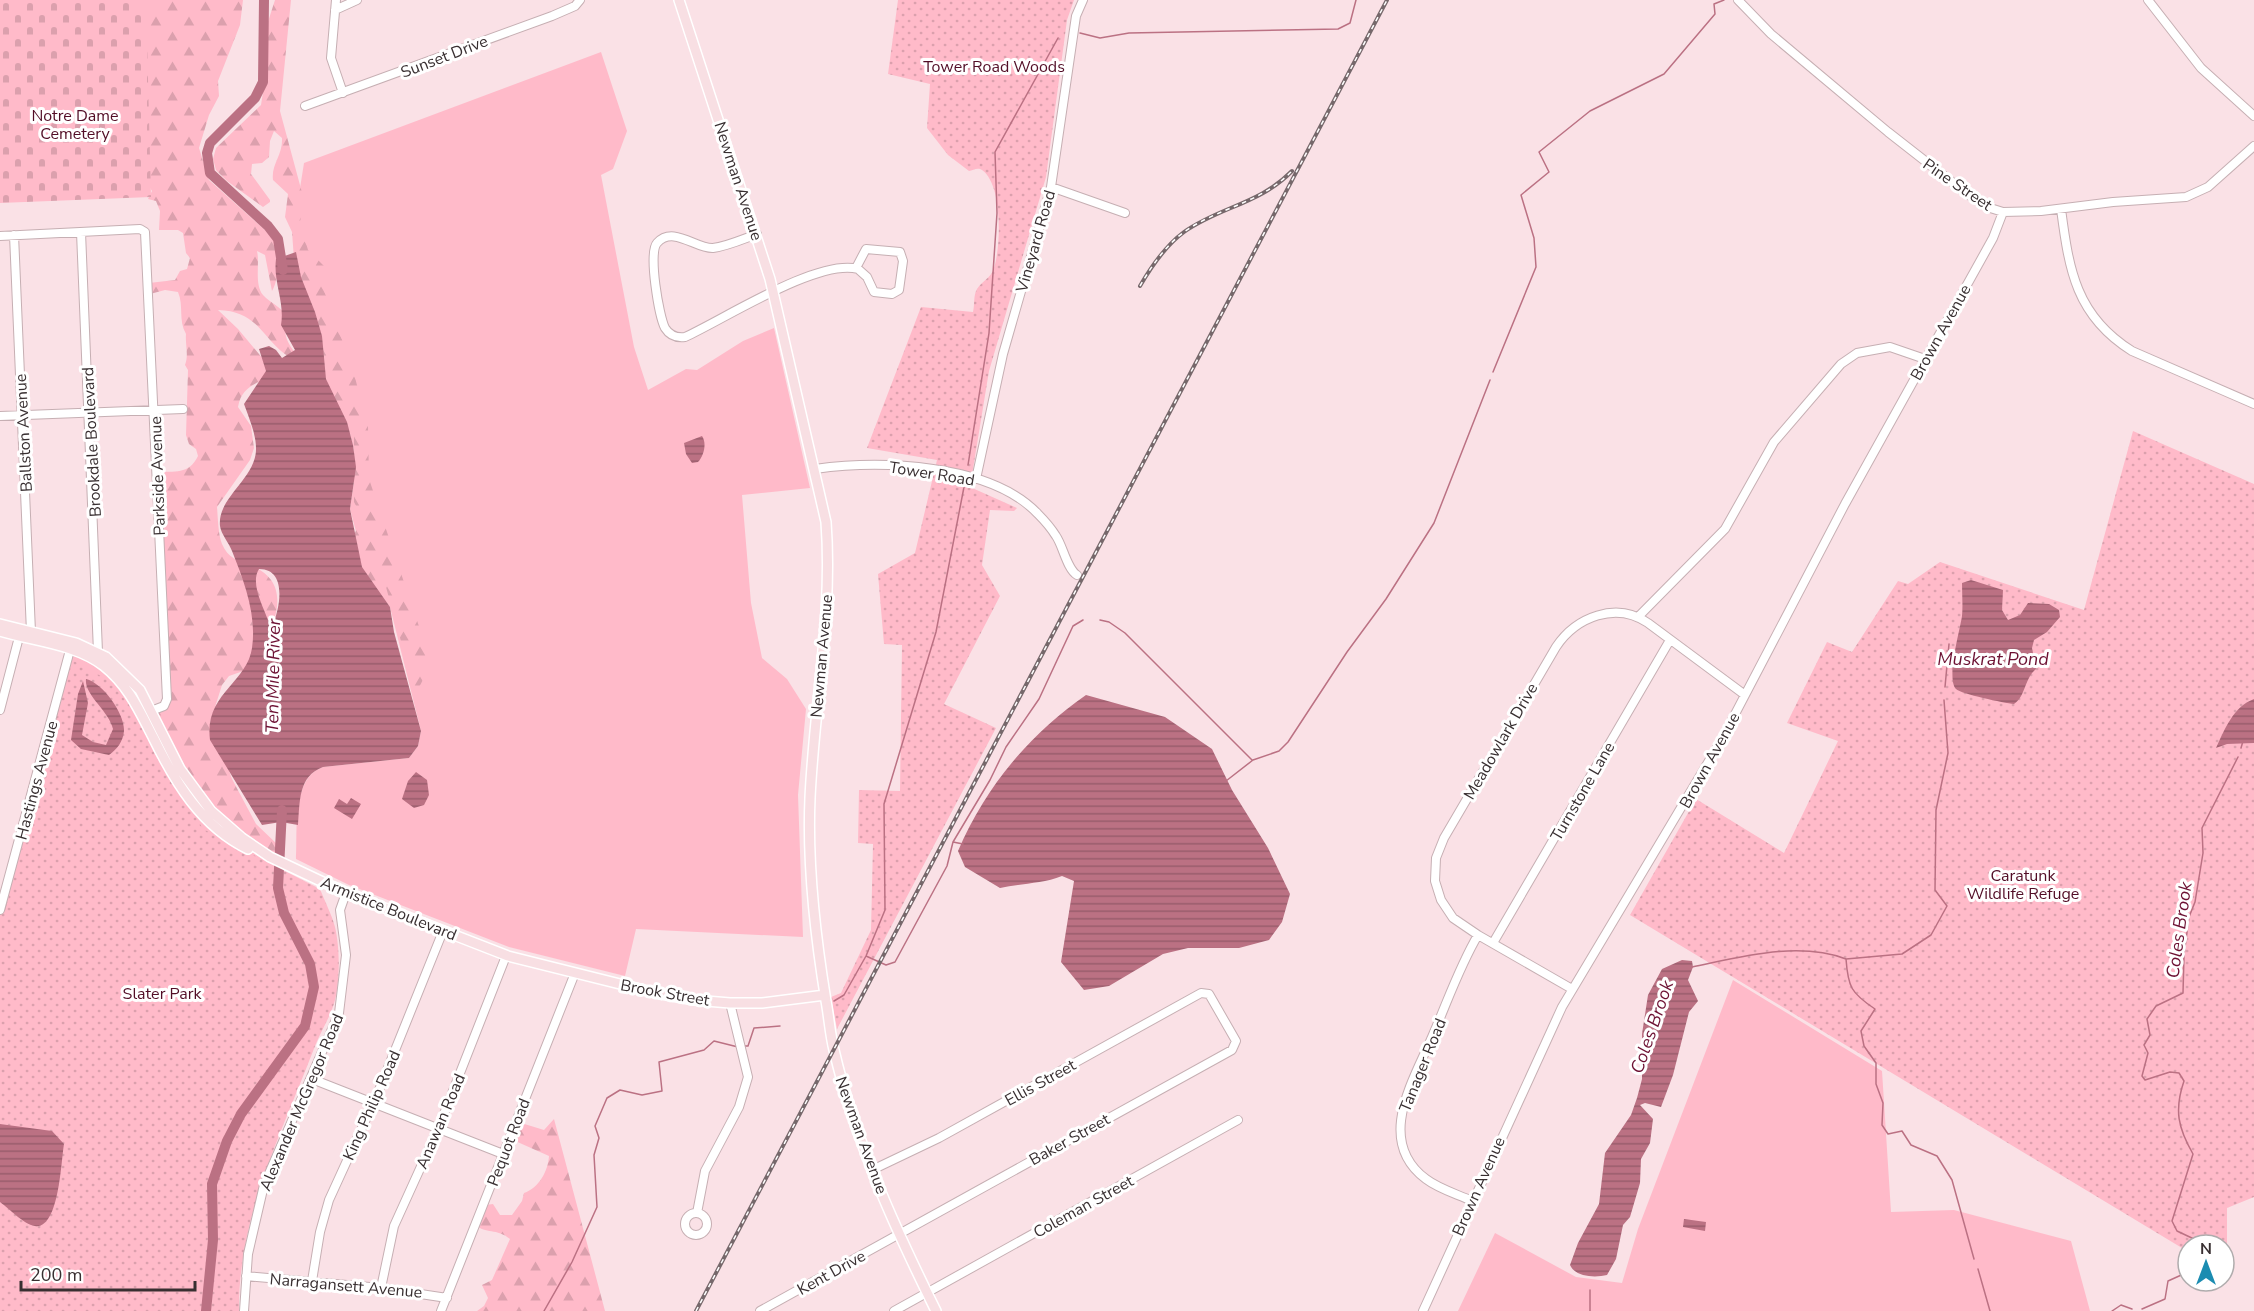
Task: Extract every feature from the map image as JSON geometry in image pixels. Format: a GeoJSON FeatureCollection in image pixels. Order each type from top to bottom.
{"type":"FeatureCollection","features":[{"type":"Feature","properties":{"kind":"main road","name":"Newman Avenue"},"geometry":{"type":"LineString","coordinates":[[679,0],[757,234],[773,293],[826,522],[828,552],[812,761],[810,836],[815,914],[834,1050],[872,1170],[936,1311]]}},
{"type":"Feature","properties":{"kind":"main road","name":"Armistice Boulevard"},"geometry":{"type":"LineString","coordinates":[[0,624],[76,643],[98,652],[135,683],[180,769],[201,799],[237,834],[270,857]]}},
{"type":"Feature","properties":{"kind":"main road","name":"Armistice Boulevard"},"geometry":{"type":"LineString","coordinates":[[0,632],[70,650],[99,662],[122,683],[136,702],[173,776],[218,832],[246,848],[346,893],[507,956]]}},
{"type":"Feature","properties":{"kind":"main road","name":"Brook Street"},"geometry":{"type":"LineString","coordinates":[[507,956],[656,993],[694,1000],[762,1003],[825,995]]}},
{"type":"Feature","properties":{"kind":"street"},"geometry":{"type":"LineString","coordinates":[[336,0],[331,58],[344,93]]}},
{"type":"Feature","properties":{"kind":"street"},"geometry":{"type":"LineString","coordinates":[[334,10],[357,0]]}},
{"type":"Feature","properties":{"kind":"street","name":"Sunset Drive"},"geometry":{"type":"LineString","coordinates":[[305,106],[552,16],[575,6],[580,0]]}},
{"type":"Feature","properties":{"kind":"street","name":"Vineyard Road"},"geometry":{"type":"LineString","coordinates":[[976,479],[1003,354],[1051,187],[1076,16],[1083,0]]}},
{"type":"Feature","properties":{"kind":"street","name":"Pine Street"},"geometry":{"type":"LineString","coordinates":[[1738,0],[1796,55],[1922,160],[1987,207],[2003,212],[2195,195],[2218,179],[2254,146]]}},
{"type":"Feature","properties":{"kind":"street"},"geometry":{"type":"LineString","coordinates":[[2148,0],[2201,68],[2254,116]]}},
{"type":"Feature","properties":{"kind":"street"},"geometry":{"type":"LineString","coordinates":[[1051,187],[1125,213]]}},
{"type":"Feature","properties":{"kind":"street"},"geometry":{"type":"LineString","coordinates":[[2061,208],[2073,279],[2097,324],[2116,341],[2132,351],[2254,404]]}},
{"type":"Feature","properties":{"kind":"street","name":"Brown Avenue"},"geometry":{"type":"LineString","coordinates":[[1423,1311],[1472,1200],[1572,989],[1691,794],[1925,359],[1993,238],[2003,212]]}},
{"type":"Feature","properties":{"kind":"street","name":"Parkside Avenue"},"geometry":{"type":"LineString","coordinates":[[81,232],[140,229],[146,232],[167,699],[164,706],[151,711]]}},
{"type":"Feature","properties":{"kind":"street"},"geometry":{"type":"LineString","coordinates":[[0,236],[81,232]]}},
{"type":"Feature","properties":{"kind":"street","name":"Brookdale Boulevard"},"geometry":{"type":"LineString","coordinates":[[81,232],[98,652]]}},
{"type":"Feature","properties":{"kind":"street"},"geometry":{"type":"LineString","coordinates":[[757,234],[711,248],[682,237],[666,237],[657,243],[652,253],[661,312],[671,335],[685,337],[773,293],[834,269],[856,268],[867,277],[874,292],[892,294],[899,290],[903,261],[900,252],[866,249],[856,268]]}},
{"type":"Feature","properties":{"kind":"street","name":"Ballston Avenue"},"geometry":{"type":"LineString","coordinates":[[14,235],[31,632]]}},
{"type":"Feature","properties":{"kind":"street"},"geometry":{"type":"LineString","coordinates":[[1744,695],[1638,617],[1725,529],[1774,442],[1841,364],[1857,353],[1890,347],[1925,359]]}},
{"type":"Feature","properties":{"kind":"street"},"geometry":{"type":"LineString","coordinates":[[0,416],[183,409]]}},
{"type":"Feature","properties":{"kind":"street","name":"Tower Road"},"geometry":{"type":"LineString","coordinates":[[815,469],[876,465],[934,471],[976,479],[1008,491],[1029,504],[1056,536],[1072,572],[1077,575]]}},
{"type":"Feature","properties":{"kind":"street","name":"Meadowlark Drive"},"geometry":{"type":"LineString","coordinates":[[1572,989],[1478,936],[1453,918],[1438,893],[1435,870],[1440,846],[1563,637],[1575,625],[1600,615],[1622,614],[1638,617]]}},
{"type":"Feature","properties":{"kind":"street"},"geometry":{"type":"LineString","coordinates":[[0,710],[19,637]]}},
{"type":"Feature","properties":{"kind":"street","name":"Turnstone Lane"},"geometry":{"type":"LineString","coordinates":[[1493,943],[1670,640]]}},
{"type":"Feature","properties":{"kind":"street","name":"Hastings Avenue"},"geometry":{"type":"LineString","coordinates":[[0,910],[70,650]]}},
{"type":"Feature","properties":{"kind":"street","name":"Alexander McGregor Road"},"geometry":{"type":"LineString","coordinates":[[244,1311],[251,1236],[264,1185],[312,1079],[342,1000],[346,955],[340,910],[346,893]]}},
{"type":"Feature","properties":{"kind":"street","name":"King Philip Road"},"geometry":{"type":"LineString","coordinates":[[312,1281],[320,1232],[329,1200],[373,1103],[443,931]]}},
{"type":"Feature","properties":{"kind":"street","name":"Tanager Road"},"geometry":{"type":"LineString","coordinates":[[1472,1200],[1426,1179],[1413,1166],[1401,1139],[1399,1123],[1411,1086],[1478,936]]}},
{"type":"Feature","properties":{"kind":"street","name":"Anawan Road"},"geometry":{"type":"LineString","coordinates":[[381,1288],[394,1226],[438,1129],[507,956]]}},
{"type":"Feature","properties":{"kind":"street","name":"Pequot Road"},"geometry":{"type":"LineString","coordinates":[[441,1311],[574,973]]}},
{"type":"Feature","properties":{"kind":"street","name":"Baker Street"},"geometry":{"type":"LineString","coordinates":[[900,1233],[1232,1050],[1236,1045],[1233,1034],[1206,993]]}},
{"type":"Feature","properties":{"kind":"street","name":"Ellis Street"},"geometry":{"type":"LineString","coordinates":[[872,1170],[939,1137],[1196,995],[1206,993]]}},
{"type":"Feature","properties":{"kind":"street"},"geometry":{"type":"LineString","coordinates":[[697,1213],[705,1171],[744,1098],[748,1077],[730,1003]]}},
{"type":"Feature","properties":{"kind":"street"},"geometry":{"type":"LineString","coordinates":[[312,1079],[503,1154]]}},
{"type":"Feature","properties":{"kind":"street","name":"Coleman Street"},"geometry":{"type":"LineString","coordinates":[[894,1311],[1239,1120]]}},
{"type":"Feature","properties":{"kind":"street","name":"Kent Drive"},"geometry":{"type":"LineString","coordinates":[[760,1311],[900,1233]]}},
{"type":"Feature","properties":{"kind":"street","name":"Narragansett Avenue"},"geometry":{"type":"LineString","coordinates":[[246,1276],[381,1288],[447,1298]]}},
{"type":"Feature","properties":{"kind":"green space","name":"Notre Dame Cemetery"},"geometry":{"type":"Polygon","coordinates":[[[0,0],[146,0],[151,197],[0,203],[0,0]]]}},
{"type":"Feature","properties":{"kind":"green space"},"geometry":{"type":"Polygon","coordinates":[[[138,0],[243,0],[240,25],[218,81],[219,96],[209,115],[199,148],[209,180],[274,238],[278,265],[275,286],[272,291],[265,255],[257,251],[260,290],[288,318],[286,337],[303,363],[280,350],[246,317],[234,312],[218,310],[238,329],[274,372],[247,389],[240,399],[238,407],[251,426],[254,448],[250,460],[217,507],[220,536],[224,549],[230,556],[265,574],[274,585],[277,598],[272,627],[252,668],[229,676],[222,685],[210,723],[211,741],[225,759],[232,779],[256,824],[278,845],[280,854],[274,865],[271,881],[0,1311],[19,939],[2,911],[70,654],[82,658],[101,670],[138,713],[152,712],[166,703],[157,472],[175,472],[186,469],[198,456],[196,449],[189,444],[186,435],[188,370],[185,365],[186,334],[182,324],[180,297],[178,292],[165,290],[150,294],[149,283],[175,280],[180,271],[187,269],[190,258],[186,253],[183,233],[178,230],[159,230],[160,211],[156,201],[148,199],[152,191],[149,186],[138,0]]]}},
{"type":"Feature","properties":{"kind":"green space"},"geometry":{"type":"Polygon","coordinates":[[[275,0],[291,0],[280,111],[304,200],[300,222],[308,250],[326,268],[322,285],[353,370],[368,427],[369,479],[426,647],[424,676],[415,692],[386,587],[372,601],[360,603],[354,535],[359,524],[360,513],[354,502],[354,433],[346,436],[325,376],[326,367],[294,259],[292,232],[285,217],[288,194],[273,180],[282,138],[274,131],[270,141],[269,157],[262,163],[252,164],[251,174],[270,200],[263,207],[227,181],[216,170],[213,159],[216,148],[261,105],[266,73],[265,31],[275,0]]]}},
{"type":"Feature","properties":{"kind":"green space","name":"Tower Road Woods"},"geometry":{"type":"Polygon","coordinates":[[[898,0],[1074,0],[1067,20],[1046,177],[989,371],[970,487],[1017,508],[1014,511],[990,510],[982,565],[1000,596],[944,704],[996,728],[837,1029],[831,997],[841,993],[871,930],[873,844],[858,843],[859,790],[900,791],[902,645],[884,644],[878,574],[915,553],[937,460],[867,448],[921,307],[973,312],[976,292],[993,271],[999,231],[997,202],[989,178],[980,169],[969,171],[948,155],[927,128],[930,84],[888,74],[898,0]]]}},
{"type":"Feature","properties":{"kind":"green space"},"geometry":{"type":"Polygon","coordinates":[[[601,52],[627,131],[613,169],[601,175],[634,347],[648,390],[686,369],[697,370],[743,341],[774,328],[810,488],[742,495],[751,603],[762,658],[787,679],[806,709],[798,795],[803,937],[636,929],[625,976],[509,947],[349,885],[296,859],[298,807],[306,782],[313,773],[323,767],[409,758],[418,746],[421,731],[390,607],[369,580],[350,509],[356,467],[353,445],[347,422],[326,379],[294,226],[304,163],[601,52]]]}},
{"type":"Feature","properties":{"kind":"green space","name":"Caratunk Wildlife Refuge"},"geometry":{"type":"Polygon","coordinates":[[[2133,431],[2254,484],[2254,1197],[2227,1208],[2227,1233],[2176,1233],[2176,1244],[1630,915],[1696,799],[1784,853],[1838,741],[1787,723],[1827,642],[1852,652],[1898,581],[1908,584],[1940,562],[2084,610],[2133,431]]]}},
{"type":"Feature","properties":{"kind":"green space","name":"Slater Park"},"geometry":{"type":"Polygon","coordinates":[[[72,660],[108,680],[131,707],[203,829],[320,889],[335,927],[339,964],[335,1000],[276,1143],[254,1208],[241,1276],[239,1311],[0,1311],[0,911],[5,911],[72,660]]]}},
{"type":"Feature","properties":{"kind":"green space"},"geometry":{"type":"Polygon","coordinates":[[[1733,980],[1882,1071],[1891,1212],[1954,1210],[2071,1241],[2090,1311],[1458,1311],[1495,1233],[1576,1277],[1622,1283],[1638,1229],[1733,980]]]}},
{"type":"Feature","properties":{"kind":"green space"},"geometry":{"type":"Polygon","coordinates":[[[554,1119],[605,1311],[477,1311],[484,1306],[488,1298],[482,1285],[492,1280],[510,1239],[476,1225],[486,1205],[493,1204],[500,1215],[512,1215],[522,1201],[524,1193],[534,1187],[545,1173],[549,1156],[513,1140],[518,1122],[544,1130],[554,1119]]]}},
{"type":"Feature","properties":{"kind":"water"},"geometry":{"type":"Polygon","coordinates":[[[296,252],[301,277],[315,312],[322,336],[326,379],[347,422],[353,445],[356,467],[350,509],[362,567],[390,607],[394,632],[421,731],[418,746],[409,758],[323,767],[315,771],[305,783],[302,791],[298,825],[281,822],[262,825],[210,740],[213,711],[249,660],[252,648],[253,623],[245,586],[237,562],[220,526],[224,506],[255,459],[255,437],[244,404],[266,371],[259,349],[269,346],[276,350],[282,358],[295,350],[281,325],[276,259],[296,252]],[[259,569],[256,581],[268,620],[274,622],[279,589],[274,575],[259,569]]]}},
{"type":"Feature","properties":{"kind":"water"},"geometry":{"type":"Polygon","coordinates":[[[702,436],[705,446],[703,453],[698,462],[692,463],[686,454],[684,443],[702,436]]]}},
{"type":"Feature","properties":{"kind":"water","name":"Muskrat Pond"},"geometry":{"type":"Polygon","coordinates":[[[1971,580],[2003,590],[2002,610],[2008,620],[2020,615],[2028,603],[2049,604],[2059,610],[2060,617],[2047,632],[2034,640],[2032,648],[2036,669],[2029,678],[2021,697],[2014,704],[1966,693],[1956,689],[1953,684],[1953,665],[1962,616],[1962,583],[1971,580]]]}},
{"type":"Feature","properties":{"kind":"water"},"geometry":{"type":"Polygon","coordinates":[[[86,679],[106,693],[121,716],[124,731],[121,742],[109,755],[81,749],[71,740],[78,694],[83,681],[88,703],[82,735],[93,742],[106,745],[113,729],[111,722],[89,691],[86,679]]]}},
{"type":"Feature","properties":{"kind":"water"},"geometry":{"type":"Polygon","coordinates":[[[1086,695],[1165,717],[1212,749],[1232,790],[1268,848],[1290,894],[1282,922],[1269,940],[1239,948],[1188,948],[1163,954],[1109,986],[1084,990],[1061,962],[1074,881],[1062,876],[1047,881],[1000,888],[965,867],[958,851],[969,827],[996,784],[1011,764],[1046,727],[1086,695]]]}},
{"type":"Feature","properties":{"kind":"water"},"geometry":{"type":"Polygon","coordinates":[[[2254,699],[2254,743],[2227,744],[2216,748],[2235,713],[2240,707],[2254,699]]]}},
{"type":"Feature","properties":{"kind":"water"},"geometry":{"type":"Polygon","coordinates":[[[416,772],[427,780],[429,795],[424,805],[414,808],[402,799],[408,781],[416,772]]]}},
{"type":"Feature","properties":{"kind":"water"},"geometry":{"type":"Polygon","coordinates":[[[351,798],[361,804],[352,819],[334,808],[339,799],[347,804],[351,798]]]}},
{"type":"Feature","properties":{"kind":"water"},"geometry":{"type":"Polygon","coordinates":[[[1682,960],[1692,961],[1693,967],[1688,980],[1698,1001],[1689,1012],[1673,1075],[1661,1107],[1645,1103],[1640,1105],[1653,1119],[1650,1143],[1641,1159],[1640,1183],[1630,1217],[1623,1225],[1616,1259],[1607,1275],[1581,1274],[1570,1265],[1578,1243],[1599,1204],[1605,1153],[1631,1115],[1642,1079],[1642,1034],[1648,995],[1662,969],[1682,960]]]}},
{"type":"Feature","properties":{"kind":"water"},"geometry":{"type":"Polygon","coordinates":[[[0,1124],[52,1131],[64,1144],[54,1207],[43,1224],[35,1226],[26,1222],[0,1202],[0,1124]]]}},
{"type":"Feature","properties":{"kind":"water"},"geometry":{"type":"Polygon","coordinates":[[[1684,1219],[1706,1222],[1705,1231],[1683,1227],[1684,1219]]]}},
{"type":"Feature","properties":{"kind":"waterway","name":"Ten Mile River"},"geometry":{"type":"LineString","coordinates":[[264,0],[263,82],[255,98],[210,143],[207,153],[210,173],[268,226],[278,239],[283,270]]}},
{"type":"Feature","properties":{"kind":"waterway"},"geometry":{"type":"LineString","coordinates":[[1080,33],[1100,38],[1129,33],[1338,29],[1350,23],[1356,0]]}},
{"type":"Feature","properties":{"kind":"waterway"},"geometry":{"type":"LineString","coordinates":[[1493,372],[1536,267],[1534,238],[1521,195],[1549,172],[1539,152],[1590,111],[1664,74],[1715,14],[1714,4],[1724,0]]}},
{"type":"Feature","properties":{"kind":"waterway"},"geometry":{"type":"LineString","coordinates":[[968,465],[989,333],[997,213],[995,152],[1058,38]]}},
{"type":"Feature","properties":{"kind":"waterway"},"geometry":{"type":"LineString","coordinates":[[1226,781],[1253,760],[1279,751],[1288,742],[1347,652],[1386,599],[1434,523],[1490,380]]}},
{"type":"Feature","properties":{"kind":"waterway"},"geometry":{"type":"LineString","coordinates":[[834,1001],[844,995],[866,956],[885,910],[884,804],[936,632],[964,487]]}},
{"type":"Feature","properties":{"kind":"waterway"},"geometry":{"type":"LineString","coordinates":[[866,956],[886,965],[895,962],[947,866],[953,842],[990,780],[1006,747],[1039,699],[1073,626],[1083,620]]}},
{"type":"Feature","properties":{"kind":"waterway"},"geometry":{"type":"LineString","coordinates":[[1100,620],[1109,622],[1125,633],[1252,760]]}},
{"type":"Feature","properties":{"kind":"waterway"},"geometry":{"type":"LineString","coordinates":[[1945,687],[1949,644]]}},
{"type":"Feature","properties":{"kind":"waterway"},"geometry":{"type":"LineString","coordinates":[[1846,959],[1902,954],[1931,935],[1947,906],[1935,890],[1936,810],[1948,753],[1944,700]]}},
{"type":"Feature","properties":{"kind":"waterway","name":"Coles Brook"},"geometry":{"type":"LineString","coordinates":[[2241,748],[2243,741]]}},
{"type":"Feature","properties":{"kind":"waterway","name":"Coles Brook"},"geometry":{"type":"LineString","coordinates":[[2181,1233],[2177,1231],[2172,1221],[2193,1154],[2179,1119],[2179,1101],[2184,1081],[2179,1073],[2170,1072],[2145,1080],[2142,1076],[2148,1053],[2144,1045],[2150,1035],[2147,1019],[2156,1006],[2183,993],[2184,955],[2189,917],[2195,902],[2203,853],[2202,828],[2238,757]]}},
{"type":"Feature","properties":{"kind":"waterway","name":"Ten Mile River"},"geometry":{"type":"LineString","coordinates":[[206,1311],[213,1240],[212,1184],[227,1141],[241,1114],[305,1026],[314,987],[310,964],[284,913],[278,888],[282,810]]}},
{"type":"Feature","properties":{"kind":"waterway"},"geometry":{"type":"LineString","coordinates":[[953,842],[963,844]]}},
{"type":"Feature","properties":{"kind":"waterway","name":"Coles Brook"},"geometry":{"type":"LineString","coordinates":[[1692,967],[1769,952],[1809,951],[1846,959],[1852,989],[1875,1009],[1861,1031],[1864,1046],[1876,1063],[1876,1084],[1883,1103],[1882,1125],[1888,1134],[1902,1131],[1911,1145],[1937,1156],[1952,1180],[1974,1259]]}},
{"type":"Feature","properties":{"kind":"waterway"},"geometry":{"type":"LineString","coordinates":[[742,1046],[748,1046],[754,1028],[780,1026]]}},
{"type":"Feature","properties":{"kind":"waterway"},"geometry":{"type":"LineString","coordinates":[[544,1311],[572,1262],[597,1207],[594,1155],[599,1138],[595,1126],[607,1098],[620,1090],[642,1095],[662,1091],[659,1062],[704,1050],[714,1041],[738,1047]]}},
{"type":"Feature","properties":{"kind":"waterway","name":"Coles Brook"},"geometry":{"type":"LineString","coordinates":[[1978,1269],[1990,1311]]}},
{"type":"Feature","properties":{"kind":"waterway","name":"Coles Brook"},"geometry":{"type":"LineString","coordinates":[[2142,1309],[2165,1299],[2168,1281],[2176,1277]]}},
{"type":"Feature","properties":{"kind":"waterway","name":"Coles Brook"},"geometry":{"type":"LineString","coordinates":[[1590,1290],[1590,1311]]}},
{"type":"Feature","properties":{"kind":"waterway","name":"Coles Brook"},"geometry":{"type":"LineString","coordinates":[[2112,1311],[2121,1305],[2132,1309]]}},
{"type":"Feature","properties":{"kind":"railway"},"geometry":{"type":"LineString","coordinates":[[696,1311],[1387,0]]}},
{"type":"Feature","properties":{"kind":"railway"},"geometry":{"type":"LineString","coordinates":[[1140,286],[1159,257],[1184,232],[1267,191],[1292,171]]}}]}
